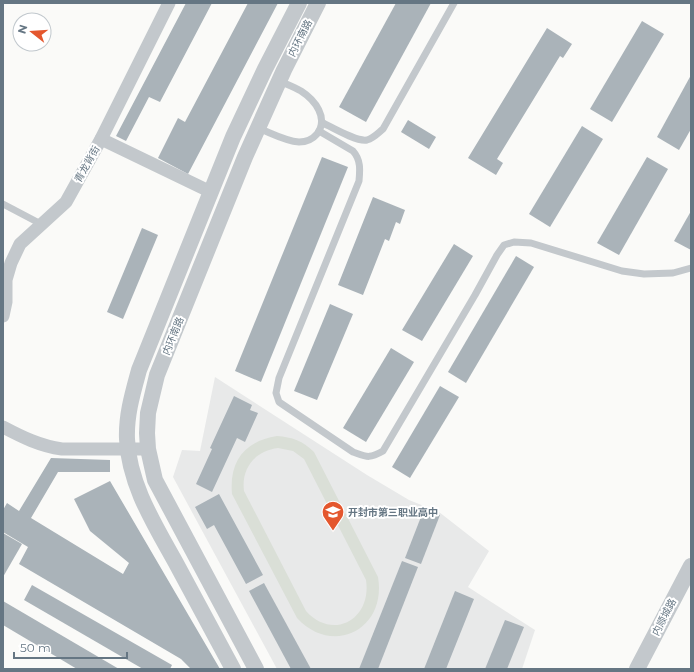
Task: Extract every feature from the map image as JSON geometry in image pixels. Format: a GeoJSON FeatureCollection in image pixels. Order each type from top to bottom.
{"type":"FeatureCollection","features":[{"type":"Feature","properties":{"kind":"street","name":"青龙背街"},"geometry":{"type":"LineString","coordinates":[[3,316],[6,302],[6,280],[11,263],[20,244],[66,202],[101,139],[169,3]]}},
{"type":"Feature","properties":{"kind":"street","name":"内环南路"},"geometry":{"type":"LineString","coordinates":[[233,669],[144,504],[137,487],[128,450],[127,428],[139,370],[233,137],[265,69],[299,3]]}},
{"type":"Feature","properties":{"kind":"street","name":"内环南路"},"geometry":{"type":"LineString","coordinates":[[256,669],[155,480],[148,449],[148,413],[157,375],[258,128],[279,81],[318,3]]}},
{"type":"Feature","properties":{"kind":"street"},"geometry":{"type":"LineString","coordinates":[[101,139],[211,192]]}},
{"type":"Feature","properties":{"kind":"street"},"geometry":{"type":"LineString","coordinates":[[3,427],[23,438],[48,447],[62,449],[148,449]]}},
{"type":"Feature","properties":{"kind":"street","name":"内顺城路"},"geometry":{"type":"LineString","coordinates":[[638,669],[691,566]]}},
{"type":"Feature","properties":{"kind":"lane"},"geometry":{"type":"LineString","coordinates":[[323,123],[358,140],[366,140],[374,137],[383,129],[454,3]]}},
{"type":"Feature","properties":{"kind":"lane"},"geometry":{"type":"LineString","coordinates":[[258,128],[287,140],[306,142],[313,139],[323,123],[322,117],[311,99],[301,91],[279,81]]}},
{"type":"Feature","properties":{"kind":"lane"},"geometry":{"type":"LineString","coordinates":[[319,131],[353,151],[357,155],[359,163],[359,180],[279,378],[276,393],[280,402],[353,452],[364,456],[373,457],[383,451],[475,295],[497,254],[504,245],[514,242],[531,243],[622,271],[644,274],[673,273],[691,268]]}},
{"type":"Feature","properties":{"kind":"lane"},"geometry":{"type":"LineString","coordinates":[[353,151],[358,140]]}},
{"type":"Feature","properties":{"kind":"lane"},"geometry":{"type":"LineString","coordinates":[[3,204],[41,224]]}},
{"type":"Feature","properties":{"kind":"shaded area","name":"开封市第三职业高中"},"geometry":{"type":"Polygon","coordinates":[[[215,377],[367,475],[409,500],[439,512],[489,551],[468,587],[535,630],[522,669],[277,669],[173,477],[182,450],[200,451],[215,377]]]}},
{"type":"Feature","properties":{"kind":"shaded area"},"geometry":{"type":"Polygon","coordinates":[[[277,436],[288,437],[301,442],[314,452],[378,577],[379,595],[374,611],[366,623],[354,632],[341,636],[326,635],[311,630],[297,618],[232,494],[233,472],[236,462],[241,454],[248,448],[266,439],[277,436]],[[278,448],[256,457],[247,468],[244,491],[306,611],[317,620],[328,624],[338,625],[357,615],[363,606],[366,594],[366,580],[304,459],[293,451],[278,448]]]}},
{"type":"Feature","properties":{"kind":"building"},"geometry":{"type":"Polygon","coordinates":[[[186,3],[212,3],[160,102],[149,97],[126,141],[116,136],[186,3]]]}},
{"type":"Feature","properties":{"kind":"building"},"geometry":{"type":"Polygon","coordinates":[[[248,3],[278,3],[188,174],[158,158],[178,118],[185,122],[248,3]]]}},
{"type":"Feature","properties":{"kind":"building"},"geometry":{"type":"Polygon","coordinates":[[[396,3],[431,3],[366,122],[339,107],[396,3]]]}},
{"type":"Feature","properties":{"kind":"building"},"geometry":{"type":"Polygon","coordinates":[[[642,21],[664,34],[612,122],[590,109],[642,21]]]}},
{"type":"Feature","properties":{"kind":"building"},"geometry":{"type":"Polygon","coordinates":[[[547,28],[572,44],[563,58],[560,56],[497,159],[503,163],[496,175],[468,158],[547,28]]]}},
{"type":"Feature","properties":{"kind":"building"},"geometry":{"type":"Polygon","coordinates":[[[691,75],[691,129],[679,150],[657,137],[691,75]]]}},
{"type":"Feature","properties":{"kind":"building"},"geometry":{"type":"Polygon","coordinates":[[[408,120],[436,137],[429,149],[401,132],[408,120]]]}},
{"type":"Feature","properties":{"kind":"building"},"geometry":{"type":"Polygon","coordinates":[[[582,126],[603,139],[550,227],[529,214],[582,126]]]}},
{"type":"Feature","properties":{"kind":"building"},"geometry":{"type":"Polygon","coordinates":[[[322,157],[348,167],[261,382],[235,371],[322,157]]]}},
{"type":"Feature","properties":{"kind":"building"},"geometry":{"type":"Polygon","coordinates":[[[647,157],[668,169],[619,255],[597,243],[647,157]]]}},
{"type":"Feature","properties":{"kind":"building"},"geometry":{"type":"Polygon","coordinates":[[[373,197],[405,210],[400,224],[396,222],[389,241],[385,239],[363,295],[338,285],[373,197]]]}},
{"type":"Feature","properties":{"kind":"building"},"geometry":{"type":"Polygon","coordinates":[[[691,211],[691,250],[674,241],[691,211]]]}},
{"type":"Feature","properties":{"kind":"building"},"geometry":{"type":"Polygon","coordinates":[[[142,228],[158,235],[123,319],[107,312],[142,228]]]}},
{"type":"Feature","properties":{"kind":"building"},"geometry":{"type":"Polygon","coordinates":[[[454,244],[473,256],[422,341],[402,330],[454,244]]]}},
{"type":"Feature","properties":{"kind":"building"},"geometry":{"type":"Polygon","coordinates":[[[516,256],[534,267],[466,383],[448,372],[516,256]]]}},
{"type":"Feature","properties":{"kind":"building"},"geometry":{"type":"Polygon","coordinates":[[[330,304],[353,314],[317,400],[294,391],[330,304]]]}},
{"type":"Feature","properties":{"kind":"building"},"geometry":{"type":"Polygon","coordinates":[[[391,348],[414,362],[366,442],[343,428],[391,348]]]}},
{"type":"Feature","properties":{"kind":"building"},"geometry":{"type":"Polygon","coordinates":[[[440,386],[459,397],[410,478],[392,467],[440,386]]]}},
{"type":"Feature","properties":{"kind":"building"},"geometry":{"type":"Polygon","coordinates":[[[234,396],[252,405],[250,410],[258,413],[245,442],[237,438],[212,492],[196,484],[212,449],[210,448],[234,396]]]}},
{"type":"Feature","properties":{"kind":"building"},"geometry":{"type":"Polygon","coordinates":[[[51,458],[110,460],[110,472],[58,472],[31,518],[123,574],[129,563],[90,531],[74,499],[110,481],[220,669],[191,669],[181,659],[19,564],[28,547],[3,532],[3,510],[7,503],[19,511],[51,458]]]}},
{"type":"Feature","properties":{"kind":"building"},"geometry":{"type":"Polygon","coordinates":[[[219,494],[263,575],[246,584],[214,525],[207,529],[195,507],[219,494]]]}},
{"type":"Feature","properties":{"kind":"building"},"geometry":{"type":"Polygon","coordinates":[[[424,509],[440,515],[421,564],[405,558],[424,509]]]}},
{"type":"Feature","properties":{"kind":"building"},"geometry":{"type":"Polygon","coordinates":[[[3,533],[22,544],[3,577],[3,533]]]}},
{"type":"Feature","properties":{"kind":"building"},"geometry":{"type":"Polygon","coordinates":[[[402,561],[418,567],[378,669],[359,669],[402,561]]]}},
{"type":"Feature","properties":{"kind":"building"},"geometry":{"type":"Polygon","coordinates":[[[264,583],[311,669],[291,669],[249,591],[264,583]]]}},
{"type":"Feature","properties":{"kind":"building"},"geometry":{"type":"Polygon","coordinates":[[[32,585],[172,665],[170,669],[143,669],[24,600],[32,585]]]}},
{"type":"Feature","properties":{"kind":"building"},"geometry":{"type":"Polygon","coordinates":[[[455,591],[474,599],[446,669],[424,669],[455,591]]]}},
{"type":"Feature","properties":{"kind":"building"},"geometry":{"type":"Polygon","coordinates":[[[3,601],[119,669],[77,669],[3,625],[3,601]]]}},
{"type":"Feature","properties":{"kind":"building"},"geometry":{"type":"Polygon","coordinates":[[[505,620],[524,627],[507,669],[485,669],[505,620]]]}},
{"type":"Feature","properties":{"kind":"place","name":"开封市第三职业高中"},"geometry":{"type":"Point","coordinates":[333,532]}}]}
